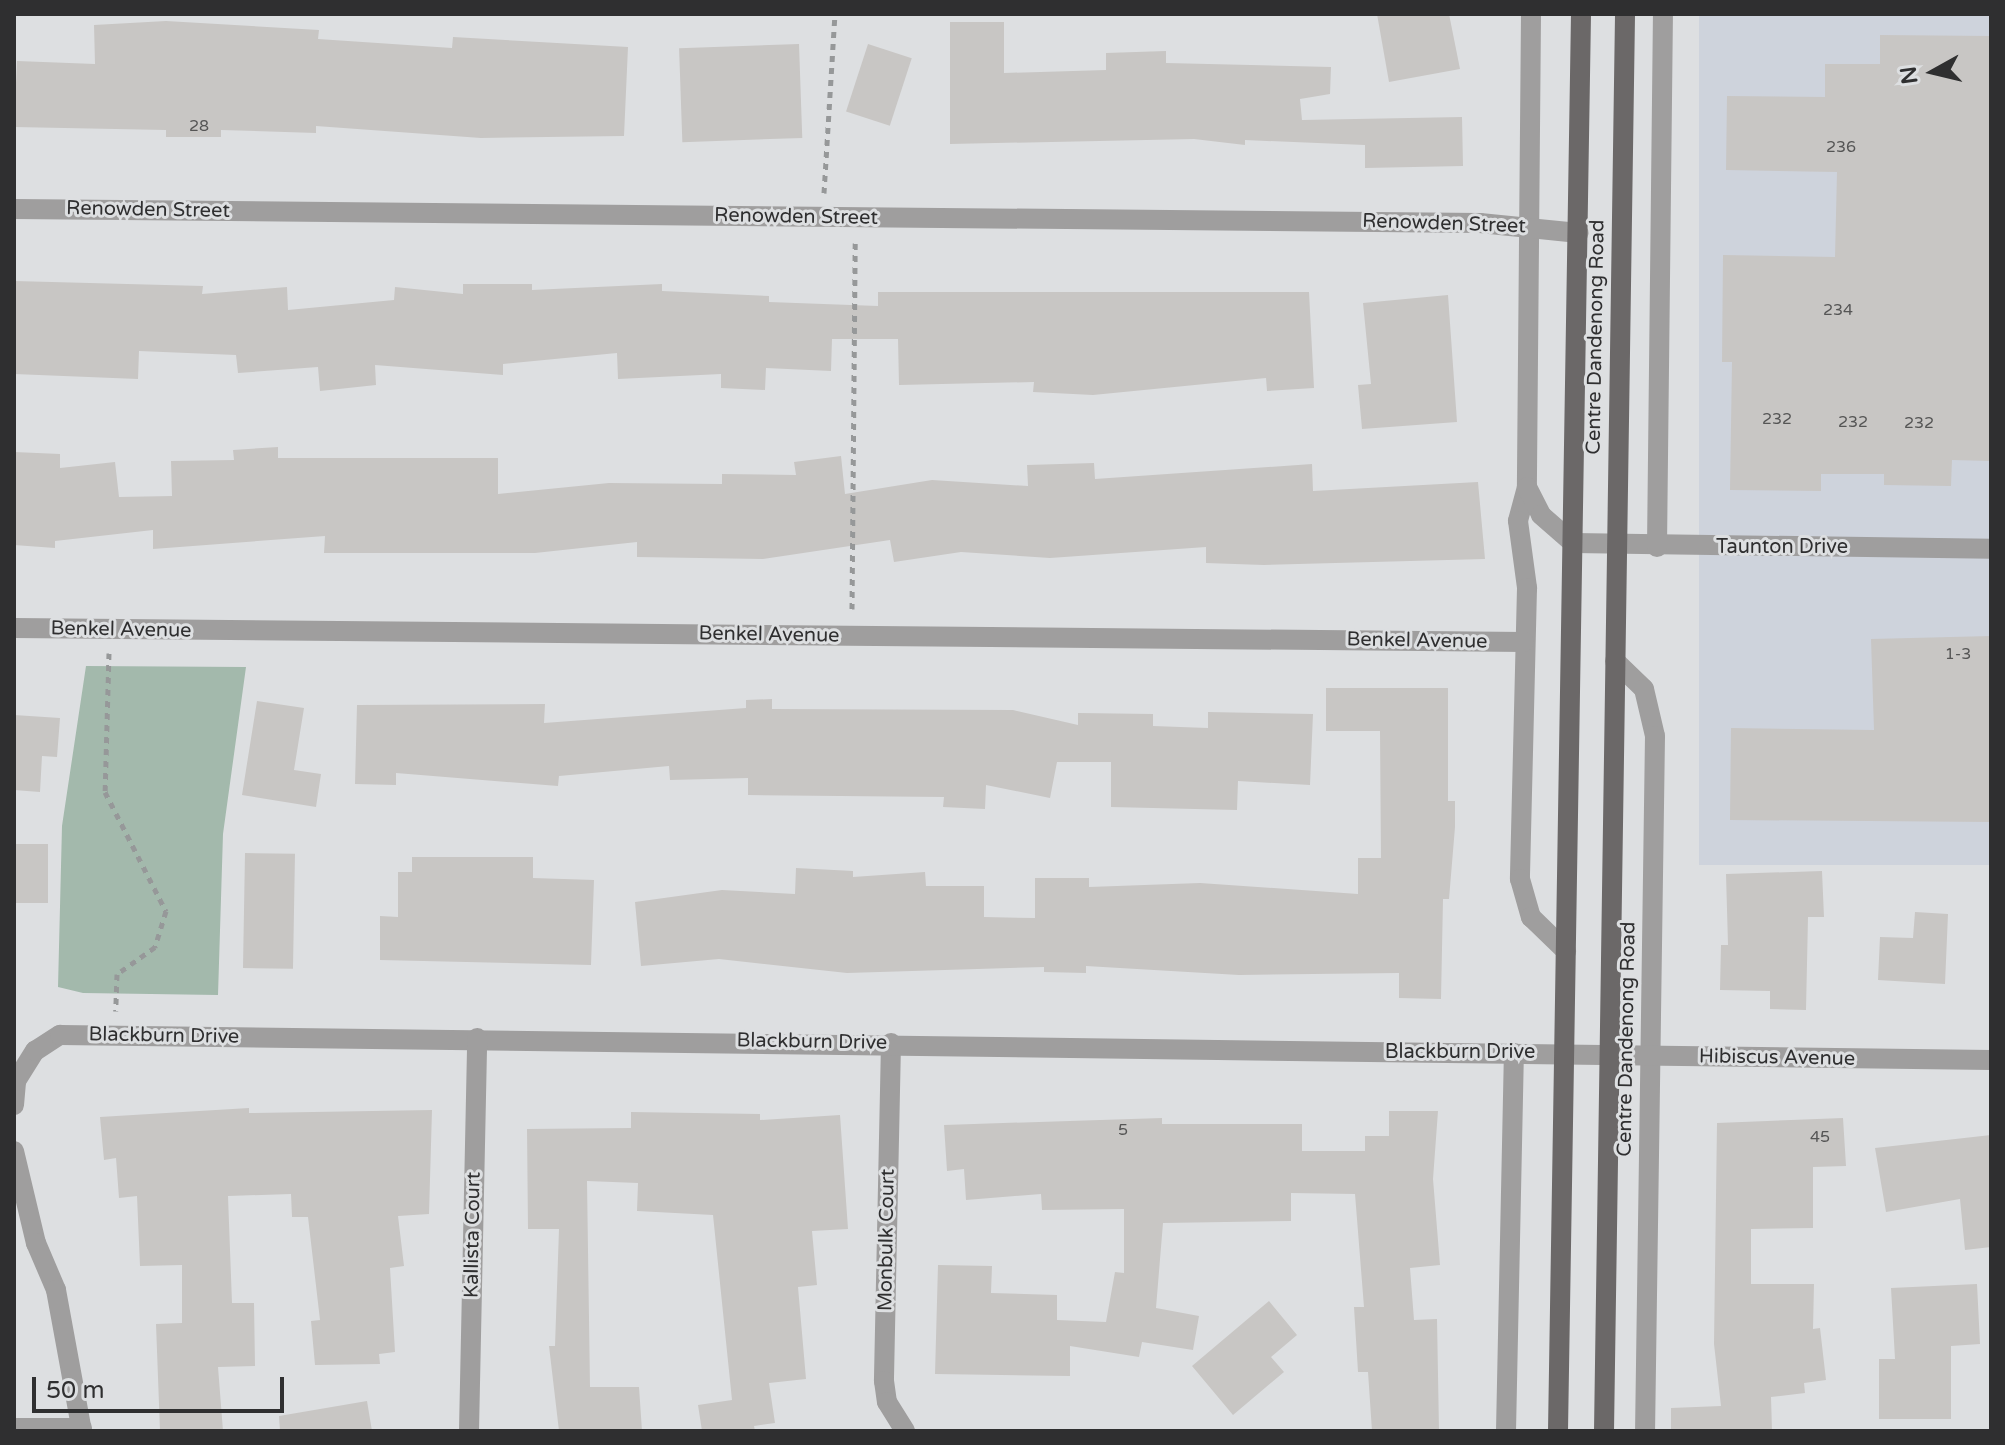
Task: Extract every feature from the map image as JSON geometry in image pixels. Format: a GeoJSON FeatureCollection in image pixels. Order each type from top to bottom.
{"type":"FeatureCollection","features":[{"type":"Feature","properties":{"kind":"main road","name":"Centre Dandenong Road"},"geometry":{"type":"LineString","coordinates":[[1558,1431],[1581,14]]}},
{"type":"Feature","properties":{"kind":"main road","name":"Centre Dandenong Road"},"geometry":{"type":"LineString","coordinates":[[1604,1431],[1625,14]]}},
{"type":"Feature","properties":{"kind":"street"},"geometry":{"type":"LineString","coordinates":[[1531,14],[1527,487],[1518,521],[1527,588],[1520,879],[1531,917],[1566,951]]}},
{"type":"Feature","properties":{"kind":"street"},"geometry":{"type":"LineString","coordinates":[[1657,547],[1663,14]]}},
{"type":"Feature","properties":{"kind":"street","name":"Renowden Street"},"geometry":{"type":"LineString","coordinates":[[14,209],[1528,226],[1578,233]]}},
{"type":"Feature","properties":{"kind":"street"},"geometry":{"type":"LineString","coordinates":[[1527,487],[1541,515],[1573,543]]}},
{"type":"Feature","properties":{"kind":"street","name":"Taunton Drive"},"geometry":{"type":"LineString","coordinates":[[1573,543],[1657,547],[1991,549]]}},
{"type":"Feature","properties":{"kind":"street","name":"Benkel Avenue"},"geometry":{"type":"LineString","coordinates":[[14,628],[1524,642]]}},
{"type":"Feature","properties":{"kind":"street","name":"Centre Dandenong Road"},"geometry":{"type":"LineString","coordinates":[[1615,661],[1644,689],[1655,736],[1645,1431]]}},
{"type":"Feature","properties":{"kind":"street","name":"Blackburn Drive"},"geometry":{"type":"LineString","coordinates":[[14,1105],[16,1081],[35,1051],[60,1035],[1564,1053]]}},
{"type":"Feature","properties":{"kind":"street","name":"Kallista Court"},"geometry":{"type":"LineString","coordinates":[[469,1431],[477,1038]]}},
{"type":"Feature","properties":{"kind":"street","name":"Monbulk Court"},"geometry":{"type":"LineString","coordinates":[[891,1043],[884,1381],[887,1402],[905,1431]]}},
{"type":"Feature","properties":{"kind":"street"},"geometry":{"type":"LineString","coordinates":[[1506,1431],[1514,1053]]}},
{"type":"Feature","properties":{"kind":"street","name":"Hibiscus Avenue"},"geometry":{"type":"LineString","coordinates":[[1564,1053],[1991,1060]]}},
{"type":"Feature","properties":{"kind":"street"},"geometry":{"type":"LineString","coordinates":[[14,1151],[36,1243],[56,1290],[82,1430],[14,1428]]}},
{"type":"Feature","properties":{"kind":"path"},"geometry":{"type":"LineString","coordinates":[[822,217],[835,14]]}},
{"type":"Feature","properties":{"kind":"path"},"geometry":{"type":"LineString","coordinates":[[852,636],[855,218]]}},
{"type":"Feature","properties":{"kind":"path"},"geometry":{"type":"LineString","coordinates":[[111,630],[105,792],[166,911],[155,947],[117,974],[115,1036]]}},
{"type":"Feature","properties":{"kind":"shaded area"},"geometry":{"type":"Polygon","coordinates":[[[1699,14],[1991,14],[1991,865],[1699,865],[1699,14]]]}},
{"type":"Feature","properties":{"kind":"green space"},"geometry":{"type":"Polygon","coordinates":[[[86,666],[246,667],[223,834],[218,995],[83,993],[58,987],[62,826],[86,666]]]}},
{"type":"Feature","properties":{"kind":"building"},"geometry":{"type":"Polygon","coordinates":[[[1377,14],[1449,14],[1460,69],[1389,82],[1377,14]]]}},
{"type":"Feature","properties":{"kind":"building"},"geometry":{"type":"Polygon","coordinates":[[[166,21],[319,30],[318,39],[452,48],[453,37],[628,47],[624,136],[481,138],[316,126],[316,133],[221,130],[221,137],[166,137],[166,130],[14,127],[17,61],[95,64],[94,25],[166,21]]]}},
{"type":"Feature","properties":{"kind":"building"},"geometry":{"type":"Polygon","coordinates":[[[950,22],[1004,22],[1004,73],[1106,70],[1106,53],[1166,51],[1166,63],[1331,67],[1330,94],[1300,99],[1302,120],[1462,117],[1463,166],[1365,168],[1365,145],[1245,140],[1245,145],[1194,139],[950,144],[950,22]]]}},
{"type":"Feature","properties":{"kind":"building"},"geometry":{"type":"Polygon","coordinates":[[[1880,35],[1991,36],[1991,461],[1952,460],[1951,486],[1884,485],[1884,474],[1821,474],[1821,491],[1730,490],[1732,362],[1722,362],[1723,255],[1835,257],[1837,172],[1726,170],[1727,96],[1825,97],[1825,64],[1880,64],[1880,35]]]}},
{"type":"Feature","properties":{"kind":"building"},"geometry":{"type":"Polygon","coordinates":[[[799,44],[802,138],[682,142],[679,48],[799,44]]]}},
{"type":"Feature","properties":{"kind":"building"},"geometry":{"type":"Polygon","coordinates":[[[868,44],[912,58],[890,126],[846,112],[868,44]]]}},
{"type":"Feature","properties":{"kind":"building"},"geometry":{"type":"Polygon","coordinates":[[[14,281],[203,286],[202,294],[287,287],[288,310],[394,300],[395,287],[463,294],[463,284],[532,284],[532,290],[662,284],[662,291],[769,296],[769,302],[878,306],[878,292],[1309,292],[1314,388],[1267,391],[1266,378],[1093,395],[1033,392],[1034,382],[899,385],[898,339],[832,339],[831,371],[766,368],[765,390],[721,388],[721,374],[618,379],[617,353],[503,364],[503,375],[375,365],[376,385],[320,391],[318,367],[238,373],[236,355],[139,351],[138,379],[14,374],[14,281]]]}},
{"type":"Feature","properties":{"kind":"building"},"geometry":{"type":"Polygon","coordinates":[[[1448,295],[1457,422],[1362,429],[1358,385],[1371,384],[1363,303],[1448,295]]]}},
{"type":"Feature","properties":{"kind":"building"},"geometry":{"type":"Polygon","coordinates":[[[278,447],[278,458],[498,458],[498,494],[609,483],[722,484],[722,474],[796,475],[794,462],[841,456],[845,494],[932,480],[1028,486],[1027,465],[1094,463],[1095,479],[1312,464],[1313,491],[1478,482],[1485,559],[1264,565],[1206,563],[1206,547],[1050,558],[961,552],[894,562],[890,540],[763,559],[637,557],[637,542],[535,553],[324,553],[325,536],[153,549],[153,530],[55,541],[55,548],[14,545],[14,452],[60,454],[60,468],[115,462],[119,497],[172,496],[171,461],[234,460],[233,450],[278,447]]]}},
{"type":"Feature","properties":{"kind":"building"},"geometry":{"type":"Polygon","coordinates":[[[1991,636],[1991,822],[1730,820],[1731,728],[1874,730],[1871,639],[1991,636]]]}},
{"type":"Feature","properties":{"kind":"building"},"geometry":{"type":"Polygon","coordinates":[[[1326,688],[1448,688],[1448,801],[1455,801],[1455,827],[1449,899],[1443,899],[1441,999],[1399,998],[1399,973],[1239,975],[1086,966],[1086,973],[1044,972],[1044,967],[847,973],[719,959],[641,966],[635,902],[722,890],[795,894],[796,868],[853,871],[853,877],[925,872],[926,886],[984,886],[984,917],[1035,918],[1035,878],[1089,878],[1089,887],[1200,883],[1358,894],[1358,858],[1381,858],[1380,731],[1326,731],[1326,688]]]}},
{"type":"Feature","properties":{"kind":"building"},"geometry":{"type":"Polygon","coordinates":[[[772,699],[772,709],[1013,710],[1078,725],[1078,713],[1153,714],[1153,726],[1208,728],[1208,712],[1313,714],[1310,785],[1238,781],[1237,810],[1111,807],[1111,762],[1057,762],[1050,798],[986,785],[985,809],[943,807],[944,797],[748,795],[748,778],[670,780],[669,766],[559,776],[558,786],[396,773],[396,785],[355,784],[357,705],[545,704],[544,723],[746,708],[746,700],[772,699]]]}},
{"type":"Feature","properties":{"kind":"building"},"geometry":{"type":"Polygon","coordinates":[[[257,701],[304,708],[294,770],[321,774],[316,807],[242,795],[257,701]]]}},
{"type":"Feature","properties":{"kind":"building"},"geometry":{"type":"Polygon","coordinates":[[[14,715],[60,718],[57,757],[42,756],[40,792],[14,790],[14,715]]]}},
{"type":"Feature","properties":{"kind":"building"},"geometry":{"type":"Polygon","coordinates":[[[14,844],[48,844],[48,903],[14,903],[14,844]]]}},
{"type":"Feature","properties":{"kind":"building"},"geometry":{"type":"Polygon","coordinates":[[[245,853],[295,854],[293,969],[243,968],[245,853]]]}},
{"type":"Feature","properties":{"kind":"building"},"geometry":{"type":"Polygon","coordinates":[[[412,857],[533,857],[533,878],[594,880],[591,965],[380,960],[380,916],[398,917],[398,872],[412,872],[412,857]]]}},
{"type":"Feature","properties":{"kind":"building"},"geometry":{"type":"Polygon","coordinates":[[[1822,871],[1824,917],[1808,917],[1806,1010],[1770,1009],[1770,991],[1720,990],[1721,945],[1728,945],[1726,874],[1822,871]]]}},
{"type":"Feature","properties":{"kind":"building"},"geometry":{"type":"Polygon","coordinates":[[[1915,912],[1948,914],[1945,984],[1878,980],[1880,937],[1913,938],[1915,912]]]}},
{"type":"Feature","properties":{"kind":"building"},"geometry":{"type":"Polygon","coordinates":[[[249,1108],[249,1113],[432,1110],[429,1214],[398,1216],[404,1266],[390,1268],[395,1352],[379,1354],[380,1364],[315,1365],[311,1321],[320,1320],[308,1217],[292,1217],[291,1194],[228,1196],[232,1303],[254,1303],[255,1366],[218,1367],[223,1431],[160,1431],[156,1324],[182,1323],[182,1265],[140,1266],[137,1196],[119,1198],[116,1158],[104,1160],[100,1117],[249,1108]]]}},
{"type":"Feature","properties":{"kind":"building"},"geometry":{"type":"Polygon","coordinates":[[[1389,1111],[1438,1111],[1433,1179],[1440,1265],[1410,1268],[1414,1320],[1437,1319],[1439,1431],[1372,1431],[1368,1372],[1358,1372],[1354,1307],[1364,1307],[1355,1194],[1291,1193],[1291,1221],[1163,1223],[1156,1308],[1199,1316],[1193,1350],[1142,1342],[1139,1357],[1070,1346],[1070,1376],[935,1374],[938,1265],[992,1266],[991,1293],[1057,1295],[1057,1320],[1106,1322],[1115,1272],[1124,1273],[1124,1209],[1042,1210],[1041,1194],[966,1200],[964,1169],[947,1171],[944,1125],[1162,1118],[1162,1124],[1302,1124],[1302,1151],[1365,1151],[1365,1136],[1389,1136],[1389,1111]]]}},
{"type":"Feature","properties":{"kind":"building"},"geometry":{"type":"Polygon","coordinates":[[[631,1112],[760,1114],[760,1120],[840,1115],[848,1229],[812,1231],[817,1285],[798,1287],[806,1379],[769,1383],[775,1423],[754,1426],[755,1431],[702,1431],[698,1405],[732,1400],[713,1215],[637,1211],[638,1183],[587,1181],[590,1387],[639,1387],[642,1431],[559,1431],[549,1346],[555,1346],[559,1229],[528,1229],[527,1129],[631,1128],[631,1112]]]}},
{"type":"Feature","properties":{"kind":"building"},"geometry":{"type":"Polygon","coordinates":[[[1843,1118],[1846,1166],[1813,1167],[1813,1228],[1751,1229],[1751,1284],[1814,1284],[1813,1329],[1820,1328],[1826,1380],[1804,1383],[1805,1393],[1771,1397],[1772,1431],[1671,1431],[1671,1408],[1721,1406],[1714,1344],[1717,1123],[1843,1118]]]}},
{"type":"Feature","properties":{"kind":"building"},"geometry":{"type":"Polygon","coordinates":[[[1991,1135],[1991,1247],[1965,1250],[1960,1199],[1886,1212],[1875,1148],[1991,1135]]]}},
{"type":"Feature","properties":{"kind":"building"},"geometry":{"type":"Polygon","coordinates":[[[1977,1284],[1980,1344],[1951,1346],[1951,1419],[1879,1419],[1879,1359],[1895,1359],[1891,1288],[1977,1284]]]}},
{"type":"Feature","properties":{"kind":"building"},"geometry":{"type":"Polygon","coordinates":[[[1269,1301],[1297,1335],[1271,1357],[1284,1372],[1233,1415],[1192,1366],[1269,1301]]]}},
{"type":"Feature","properties":{"kind":"building"},"geometry":{"type":"Polygon","coordinates":[[[367,1401],[372,1431],[280,1431],[279,1416],[367,1401]]]}}]}
